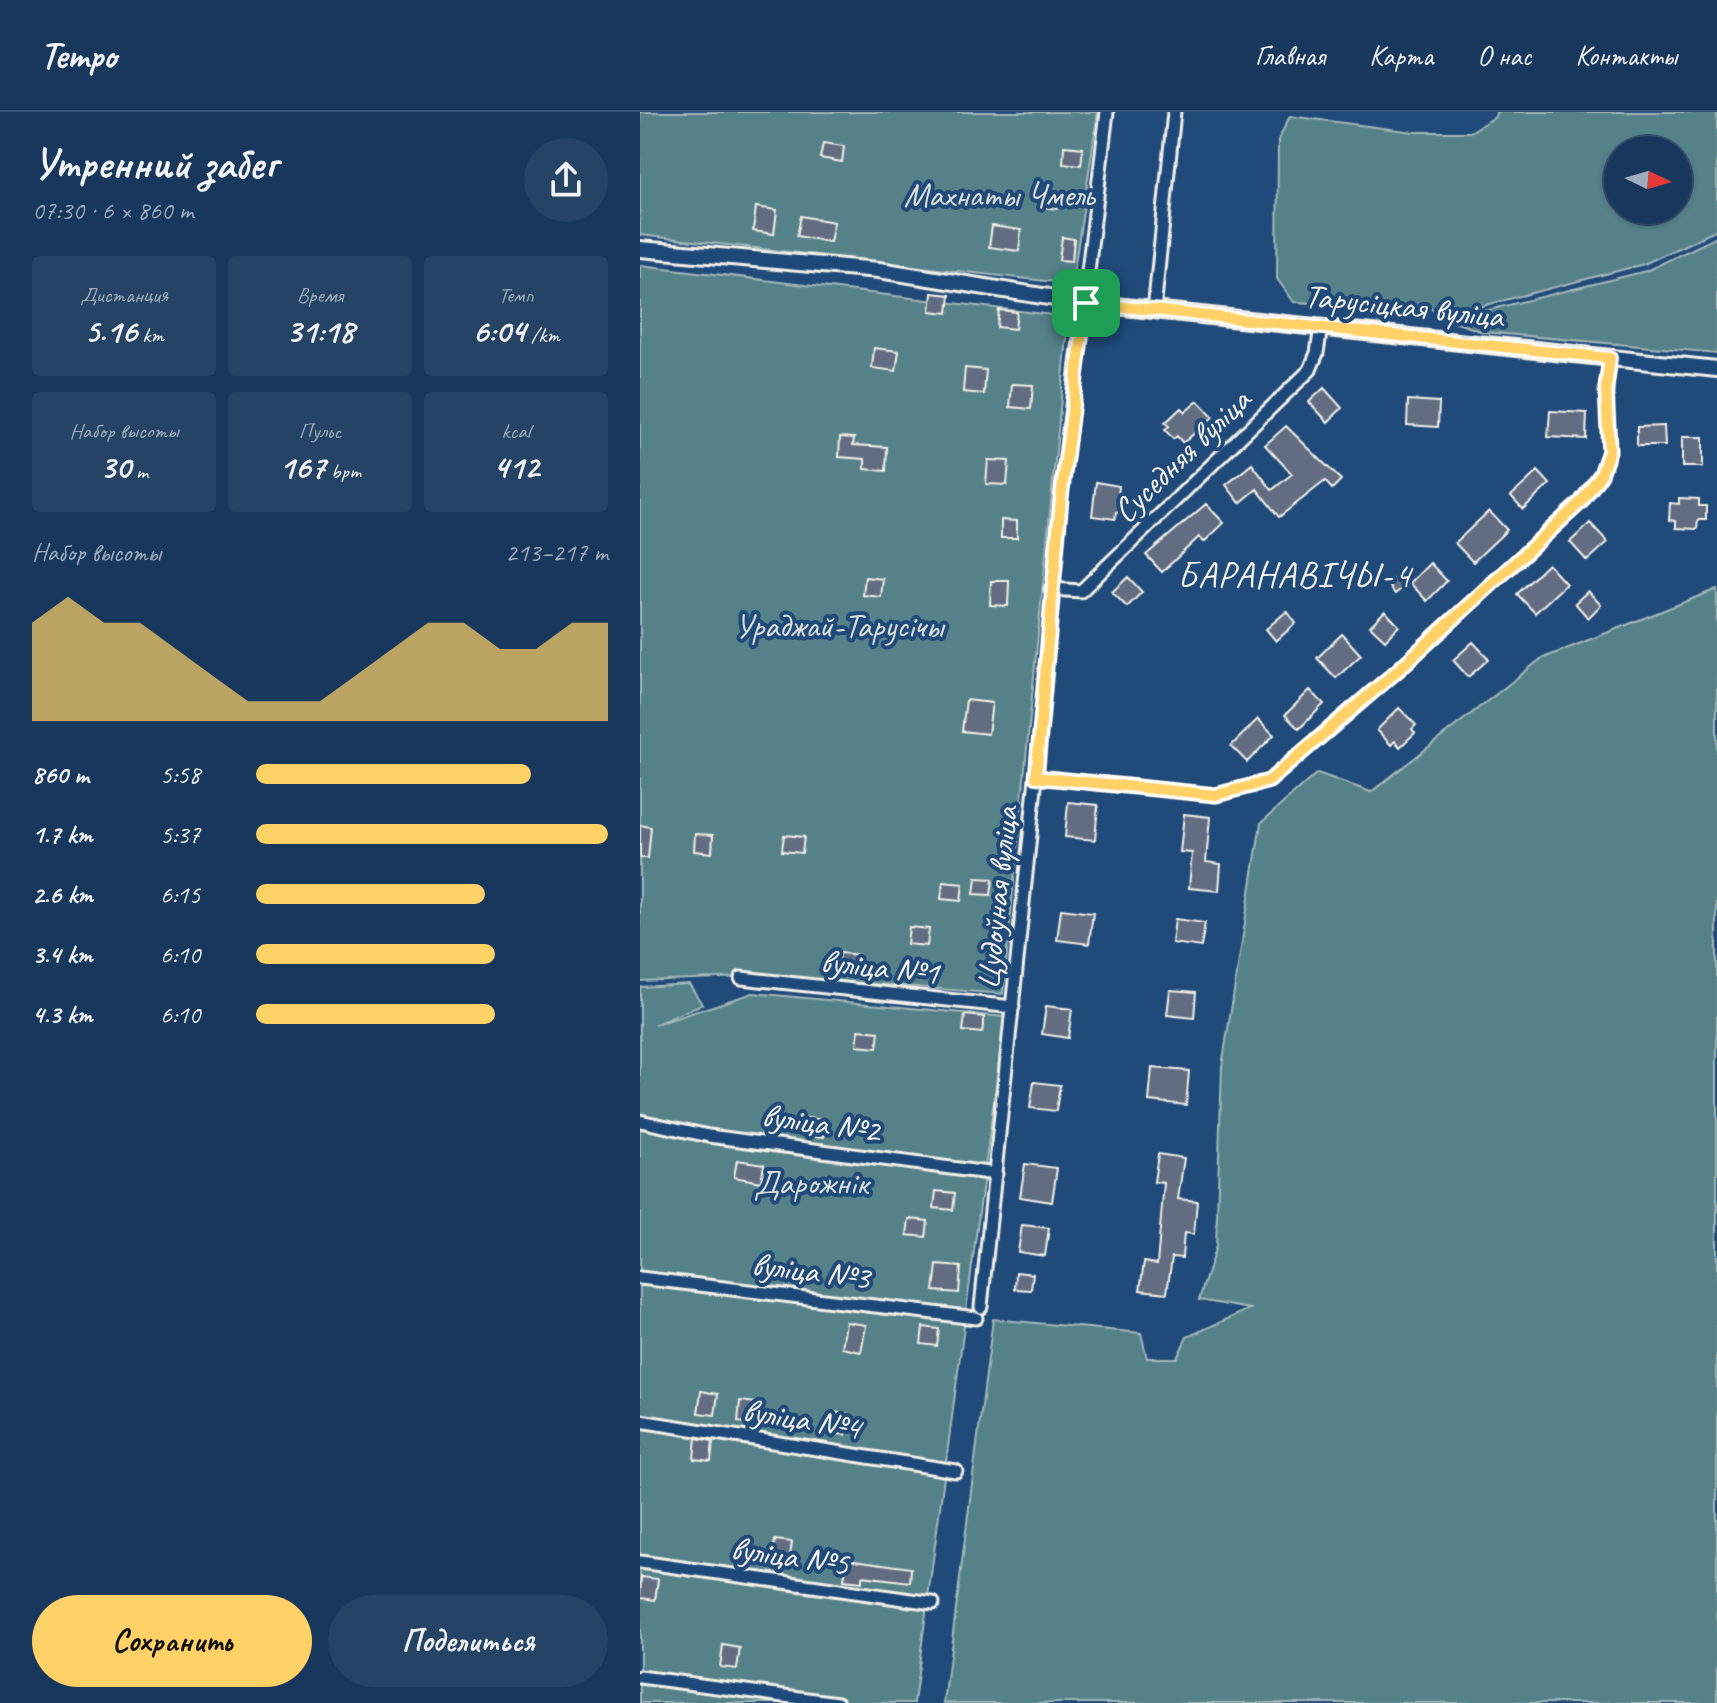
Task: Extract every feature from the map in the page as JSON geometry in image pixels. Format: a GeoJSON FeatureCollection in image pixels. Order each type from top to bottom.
{"type":"FeatureCollection","features":[{"type":"Feature","properties":{"kind":"street","name":"Цудоўная вуліца"},"geometry":{"type":"LineString","coordinates":[[978,1312],[1013,1007],[1051,589],[1107,112]]}},
{"type":"Feature","properties":{"kind":"street"},"geometry":{"type":"LineString","coordinates":[[1154,311],[1174,112]]}},
{"type":"Feature","properties":{"kind":"street","name":"Тарусіцкая вуліца"},"geometry":{"type":"LineString","coordinates":[[640,249],[879,270],[1086,303],[1717,369]]}},
{"type":"Feature","properties":{"kind":"street","name":"Суседняя вуліца"},"geometry":{"type":"LineString","coordinates":[[1051,589],[1081,591],[1310,370],[1317,353],[1321,327]]}},
{"type":"Feature","properties":{"kind":"street"},"geometry":{"type":"LineString","coordinates":[[1036,777],[1216,795],[1269,781],[1398,670],[1581,502],[1601,474],[1609,451],[1606,388],[1610,358]]}},
{"type":"Feature","properties":{"kind":"street","name":"вуліца №1"},"geometry":{"type":"LineString","coordinates":[[741,978],[1013,1007]]}},
{"type":"Feature","properties":{"kind":"street","name":"вуліца №2"},"geometry":{"type":"LineString","coordinates":[[640,1121],[709,1136],[996,1174]]}},
{"type":"Feature","properties":{"kind":"street","name":"вуліца №3"},"geometry":{"type":"LineString","coordinates":[[640,1278],[978,1312]]}},
{"type":"Feature","properties":{"kind":"street","name":"вуліца №4"},"geometry":{"type":"LineString","coordinates":[[640,1421],[956,1471]]}},
{"type":"Feature","properties":{"kind":"street","name":"вуліца №5"},"geometry":{"type":"LineString","coordinates":[[640,1562],[933,1603]]}},
{"type":"Feature","properties":{"kind":"street"},"geometry":{"type":"LineString","coordinates":[[640,1677],[838,1703]]}},
{"type":"Feature","properties":{"kind":"green space","name":"Махнаты Чмель"},"geometry":{"type":"Polygon","coordinates":[[[640,112],[1098,112],[1072,284],[640,235],[640,112]]]}},
{"type":"Feature","properties":{"kind":"green space"},"geometry":{"type":"Polygon","coordinates":[[[1496,112],[1717,112],[1717,230],[1644,264],[1463,311],[1294,302],[1277,279],[1278,140],[1290,116],[1414,132],[1470,132],[1495,117],[1496,112]]]}},
{"type":"Feature","properties":{"kind":"green space"},"geometry":{"type":"Polygon","coordinates":[[[1717,237],[1717,353],[1483,332],[1448,320],[1646,271],[1717,237]]]}},
{"type":"Feature","properties":{"kind":"green space","name":"Ураджай-Тарусічы"},"geometry":{"type":"Polygon","coordinates":[[[640,265],[1069,317],[1003,994],[775,976],[640,981],[640,265]]]}},
{"type":"Feature","properties":{"kind":"green space"},"geometry":{"type":"Polygon","coordinates":[[[1717,589],[1717,1703],[944,1703],[993,1319],[1141,1333],[1147,1358],[1177,1358],[1187,1337],[1250,1309],[1199,1300],[1216,1246],[1222,1066],[1261,823],[1317,773],[1371,792],[1541,659],[1717,589]]]}},
{"type":"Feature","properties":{"kind":"green space","name":"Дарожнік"},"geometry":{"type":"Polygon","coordinates":[[[689,984],[702,1004],[654,1025],[753,993],[1005,1017],[914,1703],[640,1703],[640,987],[689,984]]]}},
{"type":"Feature","properties":{"kind":"building"},"geometry":{"type":"Polygon","coordinates":[[[823,143],[844,146],[842,162],[820,158],[823,143]]]}},
{"type":"Feature","properties":{"kind":"building"},"geometry":{"type":"Polygon","coordinates":[[[1064,146],[1083,148],[1081,165],[1063,163],[1064,146]]]}},
{"type":"Feature","properties":{"kind":"building"},"geometry":{"type":"Polygon","coordinates":[[[1045,194],[1060,196],[1057,209],[1043,207],[1045,194]]]}},
{"type":"Feature","properties":{"kind":"building"},"geometry":{"type":"Polygon","coordinates":[[[756,207],[777,210],[774,234],[753,231],[756,207]]]}},
{"type":"Feature","properties":{"kind":"building"},"geometry":{"type":"Polygon","coordinates":[[[801,216],[834,222],[830,242],[797,236],[801,216]]]}},
{"type":"Feature","properties":{"kind":"building"},"geometry":{"type":"Polygon","coordinates":[[[992,226],[1021,230],[1019,251],[989,247],[992,226]]]}},
{"type":"Feature","properties":{"kind":"building"},"geometry":{"type":"Polygon","coordinates":[[[1062,237],[1074,239],[1072,261],[1059,260],[1062,237]]]}},
{"type":"Feature","properties":{"kind":"building"},"geometry":{"type":"Polygon","coordinates":[[[932,293],[950,295],[948,313],[930,311],[932,293]]]}},
{"type":"Feature","properties":{"kind":"building"},"geometry":{"type":"Polygon","coordinates":[[[999,310],[1017,312],[1015,329],[997,327],[999,310]]]}},
{"type":"Feature","properties":{"kind":"building"},"geometry":{"type":"Polygon","coordinates":[[[874,348],[899,351],[896,371],[872,368],[874,348]]]}},
{"type":"Feature","properties":{"kind":"building"},"geometry":{"type":"Polygon","coordinates":[[[965,368],[986,370],[984,394],[963,392],[965,368]]]}},
{"type":"Feature","properties":{"kind":"building"},"geometry":{"type":"Polygon","coordinates":[[[1012,384],[1033,385],[1031,409],[1010,407],[1012,384]]]}},
{"type":"Feature","properties":{"kind":"building"},"geometry":{"type":"Polygon","coordinates":[[[1324,388],[1342,408],[1328,422],[1309,402],[1324,388]]]}},
{"type":"Feature","properties":{"kind":"building"},"geometry":{"type":"Polygon","coordinates":[[[1408,400],[1439,402],[1438,427],[1407,425],[1408,400]]]}},
{"type":"Feature","properties":{"kind":"building"},"geometry":{"type":"Polygon","coordinates":[[[1198,401],[1213,417],[1183,443],[1177,436],[1173,439],[1165,430],[1169,426],[1165,423],[1181,408],[1185,412],[1198,401]]]}},
{"type":"Feature","properties":{"kind":"building"},"geometry":{"type":"Polygon","coordinates":[[[1550,411],[1587,413],[1586,439],[1548,437],[1550,411]]]}},
{"type":"Feature","properties":{"kind":"building"},"geometry":{"type":"Polygon","coordinates":[[[1286,426],[1341,480],[1332,489],[1325,481],[1279,517],[1257,489],[1240,503],[1226,485],[1252,464],[1272,490],[1292,474],[1265,445],[1286,426]]]}},
{"type":"Feature","properties":{"kind":"building"},"geometry":{"type":"Polygon","coordinates":[[[1664,426],[1665,446],[1637,446],[1637,427],[1664,426]]]}},
{"type":"Feature","properties":{"kind":"building"},"geometry":{"type":"Polygon","coordinates":[[[840,437],[854,438],[853,445],[887,447],[886,471],[865,469],[865,459],[839,457],[840,437]]]}},
{"type":"Feature","properties":{"kind":"building"},"geometry":{"type":"Polygon","coordinates":[[[1682,437],[1703,437],[1703,467],[1682,467],[1682,437]]]}},
{"type":"Feature","properties":{"kind":"building"},"geometry":{"type":"Polygon","coordinates":[[[988,460],[1009,461],[1007,485],[986,484],[988,460]]]}},
{"type":"Feature","properties":{"kind":"building"},"geometry":{"type":"Polygon","coordinates":[[[1538,471],[1550,484],[1523,509],[1511,496],[1538,471]]]}},
{"type":"Feature","properties":{"kind":"building"},"geometry":{"type":"Polygon","coordinates":[[[1096,482],[1119,486],[1118,497],[1124,498],[1122,513],[1116,512],[1115,519],[1092,516],[1096,482]]]}},
{"type":"Feature","properties":{"kind":"building"},"geometry":{"type":"Polygon","coordinates":[[[1679,498],[1699,499],[1699,506],[1706,506],[1706,520],[1698,520],[1697,529],[1676,528],[1676,521],[1669,520],[1670,503],[1679,504],[1679,498]]]}},
{"type":"Feature","properties":{"kind":"building"},"geometry":{"type":"Polygon","coordinates":[[[1206,504],[1224,523],[1204,542],[1199,537],[1162,572],[1146,555],[1206,504]]]}},
{"type":"Feature","properties":{"kind":"building"},"geometry":{"type":"Polygon","coordinates":[[[1489,511],[1507,530],[1473,562],[1455,543],[1489,511]]]}},
{"type":"Feature","properties":{"kind":"building"},"geometry":{"type":"Polygon","coordinates":[[[1001,520],[1017,521],[1017,538],[1001,538],[1001,520]]]}},
{"type":"Feature","properties":{"kind":"building"},"geometry":{"type":"Polygon","coordinates":[[[1590,523],[1608,542],[1587,561],[1570,542],[1590,523]]]}},
{"type":"Feature","properties":{"kind":"building"},"geometry":{"type":"Polygon","coordinates":[[[1430,563],[1447,581],[1427,601],[1410,583],[1430,563]]]}},
{"type":"Feature","properties":{"kind":"building"},"geometry":{"type":"Polygon","coordinates":[[[1548,564],[1566,584],[1535,613],[1517,594],[1548,564]]]}},
{"type":"Feature","properties":{"kind":"building"},"geometry":{"type":"Polygon","coordinates":[[[1400,575],[1407,584],[1395,594],[1388,584],[1400,575]]]}},
{"type":"Feature","properties":{"kind":"building"},"geometry":{"type":"Polygon","coordinates":[[[865,577],[883,579],[881,597],[863,595],[865,577]]]}},
{"type":"Feature","properties":{"kind":"building"},"geometry":{"type":"Polygon","coordinates":[[[1128,577],[1142,592],[1127,607],[1112,592],[1128,577]]]}},
{"type":"Feature","properties":{"kind":"building"},"geometry":{"type":"Polygon","coordinates":[[[991,581],[1009,581],[1008,606],[990,605],[991,581]]]}},
{"type":"Feature","properties":{"kind":"building"},"geometry":{"type":"Polygon","coordinates":[[[1588,591],[1601,605],[1588,618],[1575,603],[1588,591]]]}},
{"type":"Feature","properties":{"kind":"building"},"geometry":{"type":"Polygon","coordinates":[[[1287,611],[1296,623],[1276,641],[1266,629],[1287,611]]]}},
{"type":"Feature","properties":{"kind":"building"},"geometry":{"type":"Polygon","coordinates":[[[1385,611],[1399,626],[1385,640],[1370,626],[1385,611]]]}},
{"type":"Feature","properties":{"kind":"building"},"geometry":{"type":"Polygon","coordinates":[[[1342,634],[1361,655],[1336,678],[1317,658],[1342,634]]]}},
{"type":"Feature","properties":{"kind":"building"},"geometry":{"type":"Polygon","coordinates":[[[1473,642],[1489,659],[1468,677],[1453,660],[1473,642]]]}},
{"type":"Feature","properties":{"kind":"building"},"geometry":{"type":"Polygon","coordinates":[[[1310,690],[1324,704],[1299,729],[1285,715],[1310,690]]]}},
{"type":"Feature","properties":{"kind":"building"},"geometry":{"type":"Polygon","coordinates":[[[966,700],[992,703],[988,734],[962,731],[966,700]]]}},
{"type":"Feature","properties":{"kind":"building"},"geometry":{"type":"Polygon","coordinates":[[[1399,708],[1416,725],[1412,729],[1415,733],[1400,747],[1395,741],[1391,745],[1377,730],[1399,708]]]}},
{"type":"Feature","properties":{"kind":"building"},"geometry":{"type":"Polygon","coordinates":[[[1258,719],[1274,735],[1247,762],[1231,746],[1258,719]]]}},
{"type":"Feature","properties":{"kind":"building"},"geometry":{"type":"Polygon","coordinates":[[[1068,802],[1098,805],[1095,840],[1065,837],[1068,802]]]}},
{"type":"Feature","properties":{"kind":"building"},"geometry":{"type":"Polygon","coordinates":[[[1184,814],[1210,817],[1206,862],[1221,864],[1219,891],[1189,888],[1192,853],[1180,852],[1184,814]]]}},
{"type":"Feature","properties":{"kind":"building"},"geometry":{"type":"Polygon","coordinates":[[[640,825],[651,827],[648,858],[640,858],[640,825]]]}},
{"type":"Feature","properties":{"kind":"building"},"geometry":{"type":"Polygon","coordinates":[[[695,834],[713,835],[712,853],[694,851],[695,834]]]}},
{"type":"Feature","properties":{"kind":"building"},"geometry":{"type":"Polygon","coordinates":[[[784,835],[804,837],[802,853],[782,851],[784,835]]]}},
{"type":"Feature","properties":{"kind":"building"},"geometry":{"type":"Polygon","coordinates":[[[976,878],[993,879],[991,895],[974,894],[976,878]]]}},
{"type":"Feature","properties":{"kind":"building"},"geometry":{"type":"Polygon","coordinates":[[[943,882],[963,884],[961,901],[941,899],[943,882]]]}},
{"type":"Feature","properties":{"kind":"building"},"geometry":{"type":"Polygon","coordinates":[[[1061,909],[1093,913],[1089,944],[1057,940],[1061,909]]]}},
{"type":"Feature","properties":{"kind":"building"},"geometry":{"type":"Polygon","coordinates":[[[1175,919],[1205,923],[1201,947],[1172,943],[1175,919]]]}},
{"type":"Feature","properties":{"kind":"building"},"geometry":{"type":"Polygon","coordinates":[[[909,927],[929,929],[927,946],[907,944],[909,927]]]}},
{"type":"Feature","properties":{"kind":"building"},"geometry":{"type":"Polygon","coordinates":[[[840,953],[859,955],[858,972],[838,969],[840,953]]]}},
{"type":"Feature","properties":{"kind":"building"},"geometry":{"type":"Polygon","coordinates":[[[1170,990],[1196,992],[1194,1018],[1167,1015],[1170,990]]]}},
{"type":"Feature","properties":{"kind":"building"},"geometry":{"type":"Polygon","coordinates":[[[1046,1006],[1072,1009],[1068,1038],[1042,1034],[1046,1006]]]}},
{"type":"Feature","properties":{"kind":"building"},"geometry":{"type":"Polygon","coordinates":[[[965,1015],[984,1017],[982,1033],[963,1031],[965,1015]]]}},
{"type":"Feature","properties":{"kind":"building"},"geometry":{"type":"Polygon","coordinates":[[[859,1030],[879,1032],[877,1048],[857,1046],[859,1030]]]}},
{"type":"Feature","properties":{"kind":"building"},"geometry":{"type":"Polygon","coordinates":[[[1152,1068],[1189,1071],[1186,1105],[1149,1101],[1152,1068]]]}},
{"type":"Feature","properties":{"kind":"building"},"geometry":{"type":"Polygon","coordinates":[[[1034,1082],[1060,1085],[1056,1111],[1030,1108],[1034,1082]]]}},
{"type":"Feature","properties":{"kind":"building"},"geometry":{"type":"Polygon","coordinates":[[[806,1118],[826,1120],[824,1137],[804,1135],[806,1118]]]}},
{"type":"Feature","properties":{"kind":"building"},"geometry":{"type":"Polygon","coordinates":[[[1158,1154],[1184,1158],[1178,1199],[1197,1201],[1194,1234],[1184,1233],[1182,1258],[1172,1257],[1167,1293],[1140,1290],[1144,1262],[1157,1264],[1164,1183],[1154,1182],[1158,1154]]]}},
{"type":"Feature","properties":{"kind":"building"},"geometry":{"type":"Polygon","coordinates":[[[737,1160],[764,1164],[761,1182],[734,1177],[737,1160]]]}},
{"type":"Feature","properties":{"kind":"building"},"geometry":{"type":"Polygon","coordinates":[[[1025,1164],[1057,1168],[1052,1202],[1020,1197],[1025,1164]]]}},
{"type":"Feature","properties":{"kind":"building"},"geometry":{"type":"Polygon","coordinates":[[[936,1191],[955,1193],[953,1210],[934,1208],[936,1191]]]}},
{"type":"Feature","properties":{"kind":"building"},"geometry":{"type":"Polygon","coordinates":[[[909,1219],[928,1221],[926,1237],[907,1235],[909,1219]]]}},
{"type":"Feature","properties":{"kind":"building"},"geometry":{"type":"Polygon","coordinates":[[[1022,1225],[1049,1228],[1045,1256],[1018,1252],[1022,1225]]]}},
{"type":"Feature","properties":{"kind":"building"},"geometry":{"type":"Polygon","coordinates":[[[937,1265],[961,1267],[959,1293],[934,1291],[937,1265]]]}},
{"type":"Feature","properties":{"kind":"building"},"geometry":{"type":"Polygon","coordinates":[[[1016,1272],[1033,1274],[1031,1290],[1015,1289],[1016,1272]]]}},
{"type":"Feature","properties":{"kind":"building"},"geometry":{"type":"Polygon","coordinates":[[[846,1322],[866,1325],[861,1352],[842,1348],[846,1322]]]}},
{"type":"Feature","properties":{"kind":"building"},"geometry":{"type":"Polygon","coordinates":[[[923,1327],[939,1329],[937,1346],[921,1344],[923,1327]]]}},
{"type":"Feature","properties":{"kind":"building"},"geometry":{"type":"Polygon","coordinates":[[[701,1391],[718,1394],[715,1415],[698,1413],[701,1391]]]}},
{"type":"Feature","properties":{"kind":"building"},"geometry":{"type":"Polygon","coordinates":[[[740,1401],[757,1403],[754,1424],[738,1422],[740,1401]]]}},
{"type":"Feature","properties":{"kind":"building"},"geometry":{"type":"Polygon","coordinates":[[[831,1412],[848,1414],[846,1435],[829,1433],[831,1412]]]}},
{"type":"Feature","properties":{"kind":"building"},"geometry":{"type":"Polygon","coordinates":[[[696,1438],[713,1441],[711,1461],[694,1459],[696,1438]]]}},
{"type":"Feature","properties":{"kind":"building"},"geometry":{"type":"Polygon","coordinates":[[[775,1540],[792,1542],[789,1563],[772,1561],[775,1540]]]}},
{"type":"Feature","properties":{"kind":"building"},"geometry":{"type":"Polygon","coordinates":[[[847,1559],[911,1568],[910,1582],[862,1576],[862,1582],[844,1580],[847,1559]]]}},
{"type":"Feature","properties":{"kind":"building"},"geometry":{"type":"Polygon","coordinates":[[[641,1577],[658,1579],[655,1600],[640,1598],[641,1577]]]}},
{"type":"Feature","properties":{"kind":"building"},"geometry":{"type":"Polygon","coordinates":[[[723,1645],[740,1648],[737,1669],[720,1667],[723,1645]]]}},
{"type":"Feature","properties":{"kind":"district","name":"БАРАНАВІЧЫ-4"},"geometry":{"type":"Point","coordinates":[1295,574]}},
{"type":"Feature","properties":{"kind":"route"},"geometry":{"type":"LineString","coordinates":[[1086,303],[1610,358],[1606,388],[1609,451],[1601,474],[1581,502],[1398,670],[1269,781],[1216,795],[1036,777],[1051,589],[1086,303]]}}]}
